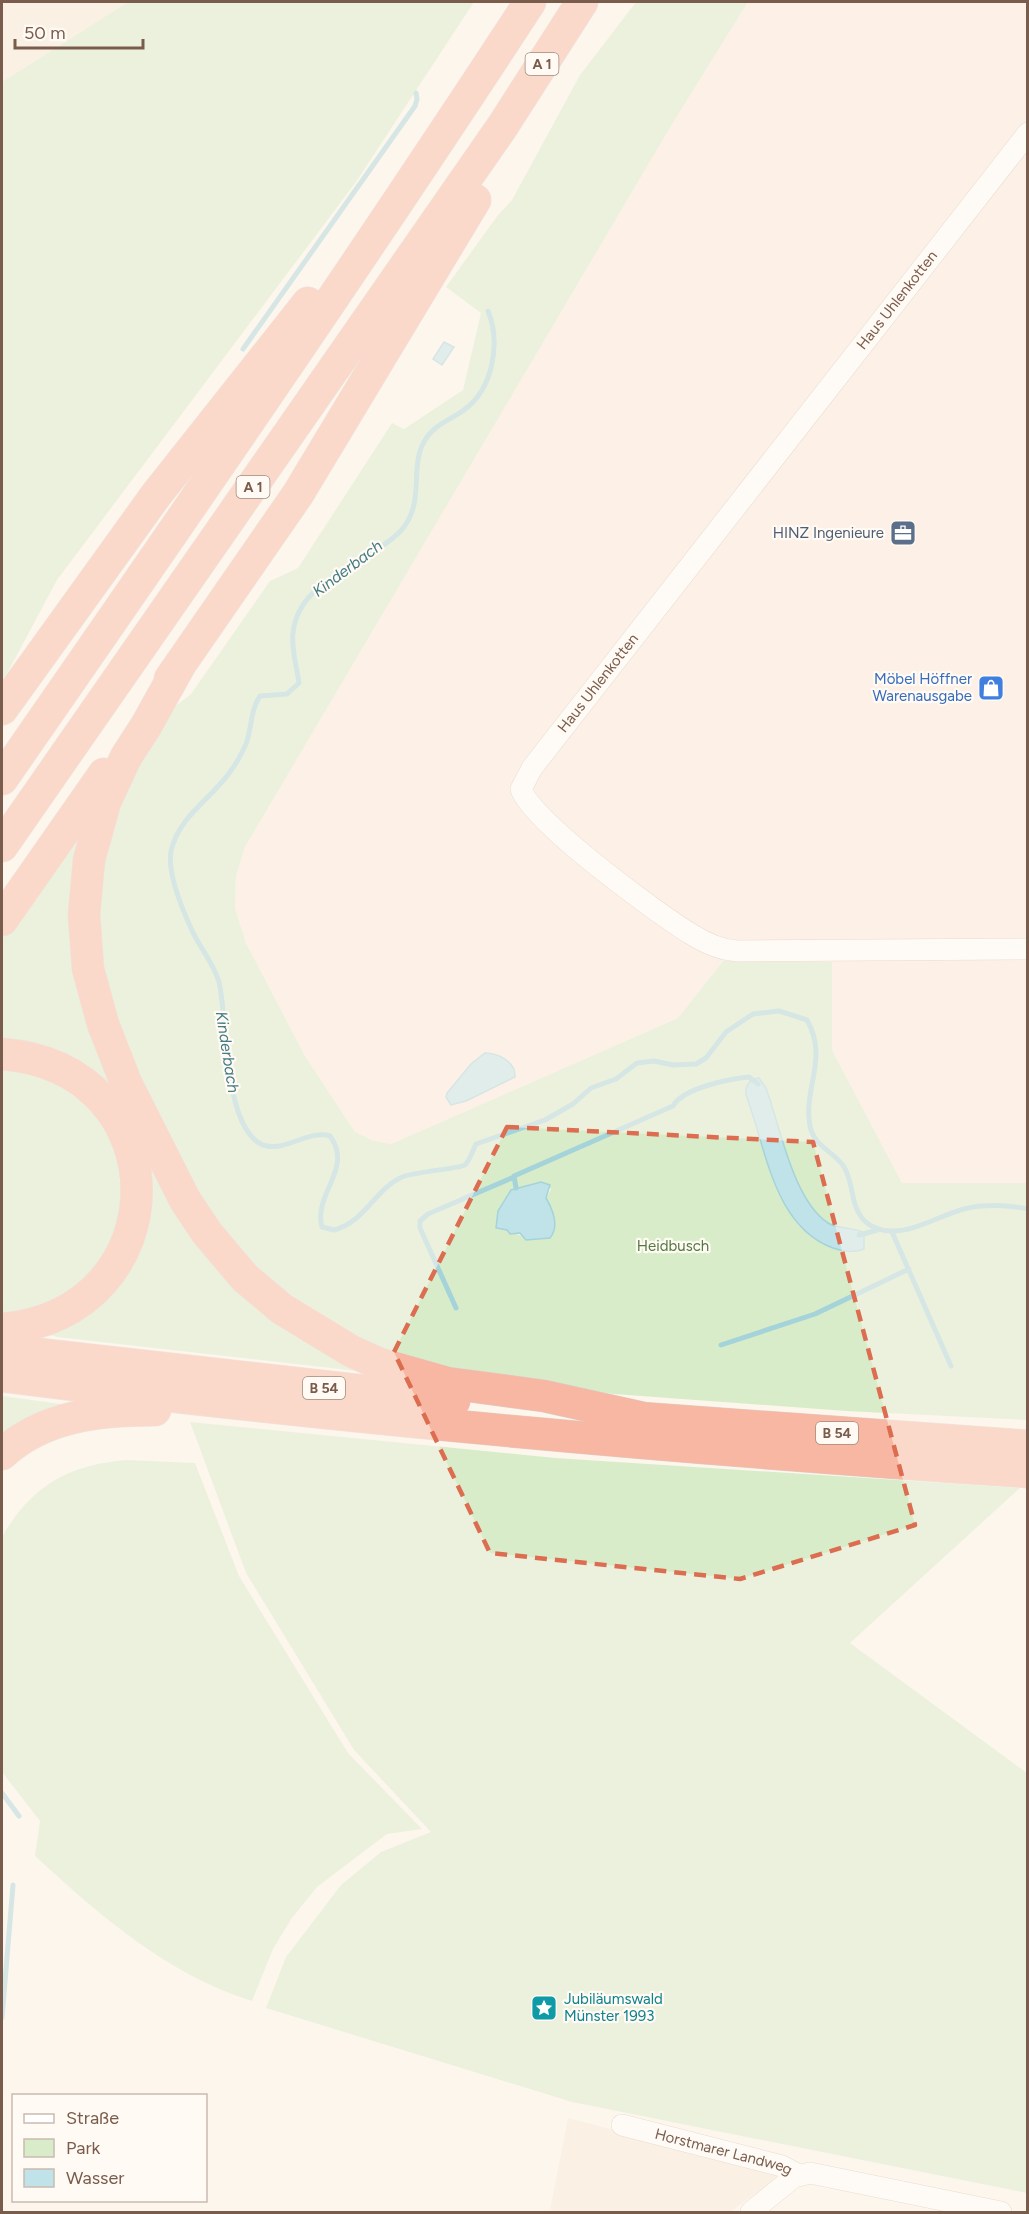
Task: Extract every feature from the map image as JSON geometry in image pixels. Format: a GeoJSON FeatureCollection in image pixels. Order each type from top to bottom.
{"type":"FeatureCollection","features":[{"type":"Feature","properties":{"kind":"highway","name":"A 1"},"geometry":{"type":"LineString","coordinates":[[2,779],[416,178],[530,2]]}},
{"type":"Feature","properties":{"kind":"highway","name":"A 1"},"geometry":{"type":"LineString","coordinates":[[2,846],[502,127],[582,2]]}},
{"type":"Feature","properties":{"kind":"highway"},"geometry":{"type":"LineString","coordinates":[[2,920],[298,494],[489,177],[502,127]]}},
{"type":"Feature","properties":{"kind":"highway"},"geometry":{"type":"LineString","coordinates":[[2,709],[156,495],[358,237],[416,178]]}},
{"type":"Feature","properties":{"kind":"highway"},"geometry":{"type":"LineString","coordinates":[[181,663],[126,757],[105,802],[89,860],[84,915],[88,969],[103,1024],[126,1083],[184,1200],[207,1233],[245,1278],[282,1309],[351,1352],[380,1364],[447,1383],[544,1396],[648,1419]]}},
{"type":"Feature","properties":{"kind":"highway"},"geometry":{"type":"LineString","coordinates":[[2,1054],[30,1057],[48,1063],[83,1082],[98,1095],[125,1134],[136,1178],[132,1224],[119,1260],[108,1277],[93,1293],[64,1314],[41,1323],[2,1329]]}},
{"type":"Feature","properties":{"kind":"highway","name":"B 54"},"geometry":{"type":"LineString","coordinates":[[2,1350],[296,1385],[648,1419],[1028,1446]]}},
{"type":"Feature","properties":{"kind":"highway","name":"B 54"},"geometry":{"type":"LineString","coordinates":[[2,1376],[347,1416],[646,1445],[1028,1472]]}},
{"type":"Feature","properties":{"kind":"highway"},"geometry":{"type":"LineString","coordinates":[[2,1454],[22,1438],[62,1420],[114,1411],[186,1410],[347,1416]]}},
{"type":"Feature","properties":{"kind":"street","name":"Haus Uhlenkotten"},"geometry":{"type":"LineString","coordinates":[[1028,133],[532,768],[521,789],[526,802],[551,828],[673,922],[720,948],[738,951],[1028,949]]}},
{"type":"Feature","properties":{"kind":"street","name":"Horstmarer Landweg"},"geometry":{"type":"LineString","coordinates":[[622,2125],[782,2166],[799,2175],[824,2174],[1001,2212]]}},
{"type":"Feature","properties":{"kind":"street"},"geometry":{"type":"LineString","coordinates":[[751,2212],[799,2175]]}},
{"type":"Feature","properties":{"kind":"highlighted area"},"geometry":{"type":"Polygon","coordinates":[[[507,1127],[813,1142],[915,1525],[740,1579],[490,1553],[394,1352],[507,1127]]]}},
{"type":"Feature","properties":{"kind":"shaded area"},"geometry":{"type":"Polygon","coordinates":[[[2,2],[128,2],[2,82],[2,2]]]}},
{"type":"Feature","properties":{"kind":"shaded area"},"geometry":{"type":"Polygon","coordinates":[[[748,2],[1027,2],[1027,1183],[902,1183],[832,1050],[832,962],[723,961],[678,1018],[391,1144],[372,1140],[355,1132],[305,1056],[246,943],[235,908],[236,876],[245,847],[671,126],[748,2]]]}},
{"type":"Feature","properties":{"kind":"shaded area"},"geometry":{"type":"Polygon","coordinates":[[[568,2118],[781,2174],[730,2212],[561,2212],[550,2210],[568,2118]]]}},
{"type":"Feature","properties":{"kind":"green space"},"geometry":{"type":"Polygon","coordinates":[[[128,2],[474,2],[356,182],[57,580],[2,683],[2,82],[128,2]]]}},
{"type":"Feature","properties":{"kind":"green space","name":"Heidbusch"},"geometry":{"type":"Polygon","coordinates":[[[636,2],[748,2],[671,126],[245,847],[236,876],[235,908],[246,943],[305,1056],[355,1132],[372,1140],[391,1144],[678,1018],[723,961],[832,962],[832,1050],[902,1183],[1027,1183],[1027,1420],[846,1411],[614,1394],[478,1379],[385,1354],[271,1285],[202,1203],[170,1143],[114,1017],[104,983],[96,904],[115,805],[173,708],[191,694],[270,581],[298,568],[392,423],[404,429],[463,390],[481,313],[446,287],[498,215],[512,200],[580,75],[636,2]],[[766,1088],[746,1095],[775,1178],[799,1226],[843,1228],[831,1224],[818,1214],[807,1200],[790,1163],[766,1088]],[[541,1182],[520,1188],[506,1197],[498,1211],[503,1229],[534,1240],[554,1233],[555,1219],[546,1199],[551,1189],[541,1182]]]}},
{"type":"Feature","properties":{"kind":"green space"},"geometry":{"type":"Polygon","coordinates":[[[93,804],[80,913],[167,1183],[366,1372],[57,1337],[45,1333],[104,1293],[135,1140],[2,1045],[2,936],[93,804]]]}},
{"type":"Feature","properties":{"kind":"green space"},"geometry":{"type":"Polygon","coordinates":[[[2,1065],[26,1068],[80,1095],[116,1146],[123,1212],[104,1259],[70,1294],[2,1317],[2,1065]]]}},
{"type":"Feature","properties":{"kind":"green space"},"geometry":{"type":"Polygon","coordinates":[[[2,1396],[69,1405],[2,1440],[2,1396]]]}},
{"type":"Feature","properties":{"kind":"green space"},"geometry":{"type":"Polygon","coordinates":[[[190,1422],[555,1458],[1020,1488],[850,1643],[1027,1773],[1027,2193],[572,2102],[266,2008],[286,1957],[341,1885],[381,1852],[431,1832],[354,1750],[246,1573],[190,1422]]]}},
{"type":"Feature","properties":{"kind":"green space"},"geometry":{"type":"Polygon","coordinates":[[[126,1460],[195,1463],[239,1576],[348,1753],[422,1829],[387,1834],[317,1887],[292,1918],[273,1949],[252,2001],[192,1976],[136,1941],[84,1900],[35,1856],[40,1821],[2,1772],[2,1537],[25,1504],[53,1481],[86,1467],[126,1460]]]}},
{"type":"Feature","properties":{"kind":"water"},"geometry":{"type":"Polygon","coordinates":[[[444,342],[454,347],[442,365],[433,359],[444,342]]]}},
{"type":"Feature","properties":{"kind":"water"},"geometry":{"type":"Polygon","coordinates":[[[485,1053],[505,1059],[513,1067],[515,1077],[466,1101],[451,1105],[446,1097],[447,1093],[471,1064],[485,1053]]]}},
{"type":"Feature","properties":{"kind":"water"},"geometry":{"type":"Polygon","coordinates":[[[759,1078],[766,1088],[789,1161],[806,1198],[828,1223],[864,1233],[864,1249],[841,1250],[813,1237],[797,1222],[784,1204],[774,1183],[746,1095],[748,1084],[759,1078]]]}},
{"type":"Feature","properties":{"kind":"water"},"geometry":{"type":"Polygon","coordinates":[[[541,1182],[550,1185],[546,1198],[553,1213],[555,1228],[550,1238],[526,1240],[520,1233],[510,1234],[507,1230],[496,1228],[498,1211],[511,1190],[541,1182]]]}},
{"type":"Feature","properties":{"kind":"waterway","name":"Kinderbach"},"geometry":{"type":"LineString","coordinates":[[243,349],[415,106],[416,93]]}},
{"type":"Feature","properties":{"kind":"waterway","name":"Kinderbach"},"geometry":{"type":"LineString","coordinates":[[488,311],[494,337],[492,365],[488,378],[474,401],[438,427],[425,440],[418,460],[414,505],[404,527],[387,542],[320,586],[302,606],[293,633],[293,652],[299,683],[287,694],[260,696],[254,708],[246,744],[239,758],[222,782],[188,818],[175,839],[171,851],[171,869],[179,899],[193,933],[219,982],[233,1092],[247,1131],[259,1143],[267,1146],[285,1145],[312,1136],[330,1136],[338,1159],[321,1215],[322,1227],[334,1230],[354,1220],[384,1189],[402,1177],[465,1165],[476,1144],[545,1120],[573,1104],[591,1088],[616,1079],[637,1063],[654,1061],[673,1065],[696,1064],[706,1058],[726,1032],[753,1014],[779,1011],[807,1020],[813,1034],[816,1060],[809,1112],[812,1133],[844,1167],[858,1212],[868,1223],[875,1228],[899,1231],[972,1207],[996,1206],[1028,1209]]}},
{"type":"Feature","properties":{"kind":"waterway"},"geometry":{"type":"LineString","coordinates":[[516,1188],[514,1176],[673,1106],[686,1094],[696,1089],[749,1077],[758,1084]]}},
{"type":"Feature","properties":{"kind":"waterway"},"geometry":{"type":"LineString","coordinates":[[456,1308],[420,1228],[420,1221],[428,1214],[514,1177]]}},
{"type":"Feature","properties":{"kind":"waterway"},"geometry":{"type":"LineString","coordinates":[[859,1235],[878,1230]]}},
{"type":"Feature","properties":{"kind":"waterway"},"geometry":{"type":"LineString","coordinates":[[892,1232],[951,1366]]}},
{"type":"Feature","properties":{"kind":"waterway"},"geometry":{"type":"LineString","coordinates":[[721,1345],[815,1314],[909,1269]]}},
{"type":"Feature","properties":{"kind":"waterway"},"geometry":{"type":"LineString","coordinates":[[2,1793],[19,1816]]}},
{"type":"Feature","properties":{"kind":"waterway"},"geometry":{"type":"LineString","coordinates":[[2,2018],[13,1885]]}},
{"type":"Feature","properties":{"kind":"place","name":"HINZ Ingenieure"},"geometry":{"type":"Point","coordinates":[903,533]}},
{"type":"Feature","properties":{"kind":"place","name":"Möbel Höffner Warenausgabe"},"geometry":{"type":"Point","coordinates":[991,688]}},
{"type":"Feature","properties":{"kind":"place","name":"Jubiläumswald Münster 1993"},"geometry":{"type":"Point","coordinates":[544,2008]}}]}
